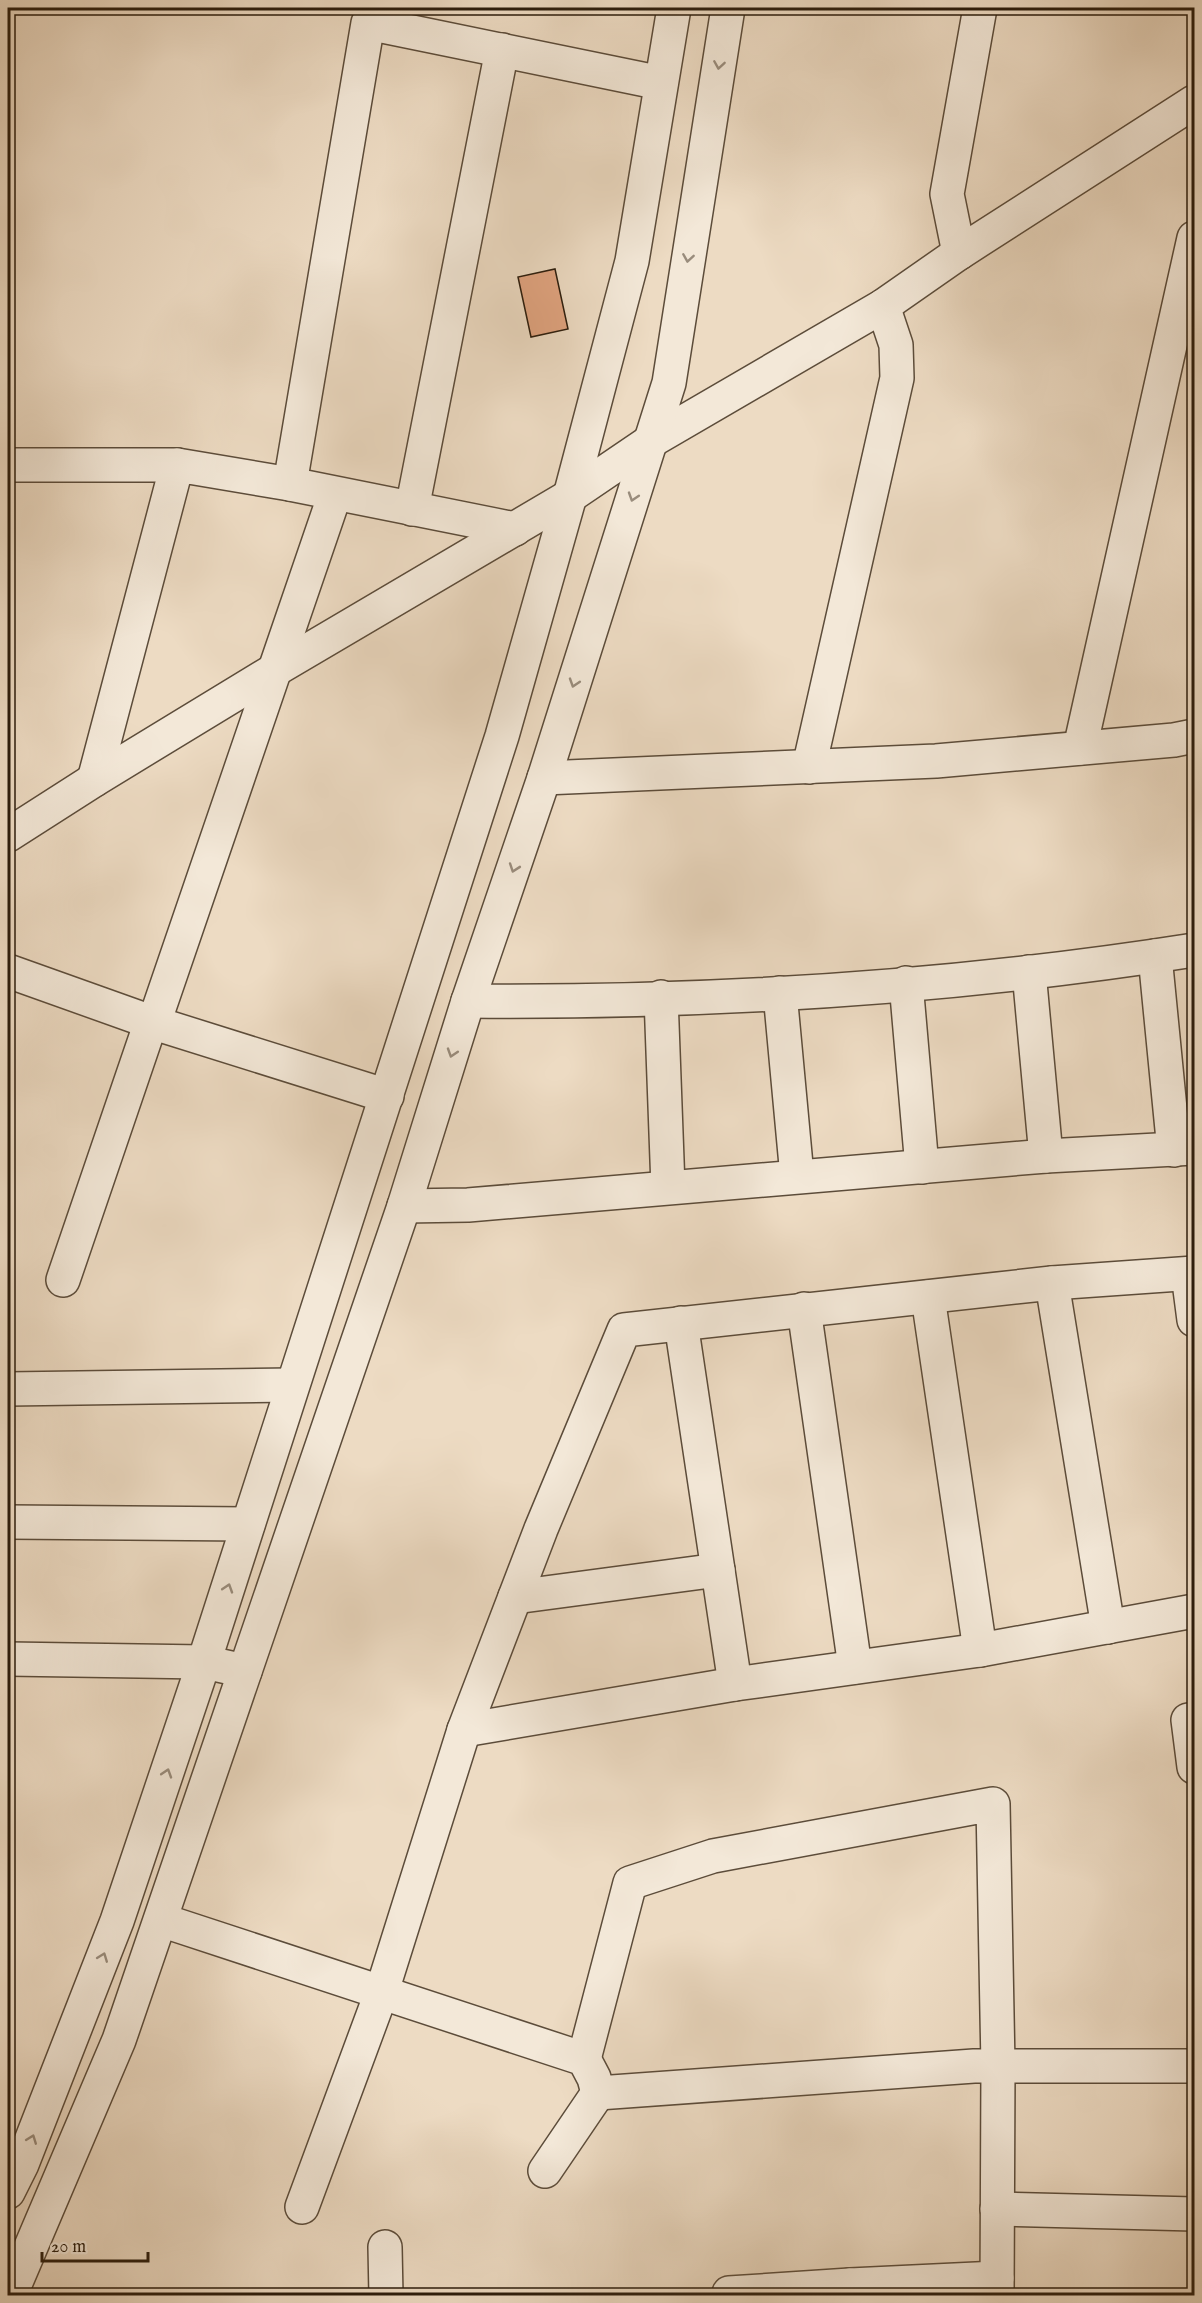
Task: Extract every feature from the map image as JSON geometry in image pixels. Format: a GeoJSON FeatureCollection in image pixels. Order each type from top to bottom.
{"type":"FeatureCollection","features":[{"type":"Feature","properties":{"kind":"street"},"geometry":{"type":"LineString","coordinates":[[8,2192],[22,2164],[117,1921],[204,1662],[502,736],[570,496],[632,261],[674,8]]}},
{"type":"Feature","properties":{"kind":"street"},"geometry":{"type":"LineString","coordinates":[[10,2295],[119,2040],[161,1920],[404,1206],[468,1001],[544,778],[651,441],[669,383],[728,8]]}},
{"type":"Feature","properties":{"kind":"street"},"geometry":{"type":"LineString","coordinates":[[959,253],[947,194],[980,8]]}},
{"type":"Feature","properties":{"kind":"street"},"geometry":{"type":"LineString","coordinates":[[290,484],[370,15],[502,50],[661,83]]}},
{"type":"Feature","properties":{"kind":"street"},"geometry":{"type":"LineString","coordinates":[[412,509],[502,50]]}},
{"type":"Feature","properties":{"kind":"street"},"geometry":{"type":"LineString","coordinates":[[8,835],[273,671],[570,496],[651,441],[883,306],[959,253],[1194,102]]}},
{"type":"Feature","properties":{"kind":"street"},"geometry":{"type":"LineString","coordinates":[[1080,748],[1194,238]]}},
{"type":"Feature","properties":{"kind":"street"},"geometry":{"type":"LineString","coordinates":[[809,767],[897,378],[896,345],[883,306]]}},
{"type":"Feature","properties":{"kind":"street"},"geometry":{"type":"LineString","coordinates":[[8,465],[177,465],[290,484],[515,529]]}},
{"type":"Feature","properties":{"kind":"street"},"geometry":{"type":"LineString","coordinates":[[94,780],[177,465]]}},
{"type":"Feature","properties":{"kind":"street"},"geometry":{"type":"LineString","coordinates":[[63,1280],[151,1022],[156,1017],[335,494]]}},
{"type":"Feature","properties":{"kind":"street"},"geometry":{"type":"LineString","coordinates":[[544,778],[936,761],[1174,740],[1194,736]]}},
{"type":"Feature","properties":{"kind":"street"},"geometry":{"type":"LineString","coordinates":[[468,1001],[561,1002],[780,993],[1029,972],[1194,950]]}},
{"type":"Feature","properties":{"kind":"street"},"geometry":{"type":"LineString","coordinates":[[404,1206],[468,1205],[1046,1156],[1184,1149],[1155,956]]}},
{"type":"Feature","properties":{"kind":"street"},"geometry":{"type":"LineString","coordinates":[[8,971],[151,1022],[387,1096]]}},
{"type":"Feature","properties":{"kind":"street"},"geometry":{"type":"LineString","coordinates":[[1029,972],[1046,1156]]}},
{"type":"Feature","properties":{"kind":"street"},"geometry":{"type":"LineString","coordinates":[[906,983],[922,1167]]}},
{"type":"Feature","properties":{"kind":"street"},"geometry":{"type":"LineString","coordinates":[[780,993],[797,1176]]}},
{"type":"Feature","properties":{"kind":"street"},"geometry":{"type":"LineString","coordinates":[[661,997],[668,1187]]}},
{"type":"Feature","properties":{"kind":"street"},"geometry":{"type":"LineString","coordinates":[[302,2207],[382,1991],[464,1730],[515,1597],[624,1330],[1052,1283],[1191,1273],[1194,1320]]}},
{"type":"Feature","properties":{"kind":"street"},"geometry":{"type":"LineString","coordinates":[[1052,1283],[1108,1627]]}},
{"type":"Feature","properties":{"kind":"street"},"geometry":{"type":"LineString","coordinates":[[928,1297],[980,1650]]}},
{"type":"Feature","properties":{"kind":"street"},"geometry":{"type":"LineString","coordinates":[[804,1309],[855,1667]]}},
{"type":"Feature","properties":{"kind":"street"},"geometry":{"type":"LineString","coordinates":[[681,1323],[735,1684]]}},
{"type":"Feature","properties":{"kind":"street"},"geometry":{"type":"LineString","coordinates":[[8,1389],[292,1385]]}},
{"type":"Feature","properties":{"kind":"street"},"geometry":{"type":"LineString","coordinates":[[8,1522],[248,1524]]}},
{"type":"Feature","properties":{"kind":"street"},"geometry":{"type":"LineString","coordinates":[[515,1597],[718,1570]]}},
{"type":"Feature","properties":{"kind":"street"},"geometry":{"type":"LineString","coordinates":[[464,1730],[735,1684],[980,1650],[1194,1611]]}},
{"type":"Feature","properties":{"kind":"street"},"geometry":{"type":"LineString","coordinates":[[8,1659],[204,1662],[245,1671]]}},
{"type":"Feature","properties":{"kind":"street"},"geometry":{"type":"LineString","coordinates":[[1188,1720],[1194,1767]]}},
{"type":"Feature","properties":{"kind":"street"},"geometry":{"type":"LineString","coordinates":[[546,2171],[598,2093],[594,2078],[584,2059],[630,1883],[713,1856],[993,1804],[998,2066],[997,2287],[729,2293],[729,2295]]}},
{"type":"Feature","properties":{"kind":"street"},"geometry":{"type":"LineString","coordinates":[[161,1920],[584,2059]]}},
{"type":"Feature","properties":{"kind":"street"},"geometry":{"type":"LineString","coordinates":[[598,2093],[974,2066],[1194,2066]]}},
{"type":"Feature","properties":{"kind":"street"},"geometry":{"type":"LineString","coordinates":[[997,2210],[1194,2214]]}},
{"type":"Feature","properties":{"kind":"street"},"geometry":{"type":"LineString","coordinates":[[386,2247],[386,2295]]}},
{"type":"Feature","properties":{"kind":"building"},"geometry":{"type":"Polygon","coordinates":[[[555,269],[568,329],[531,337],[518,277],[555,269]]]}}]}
